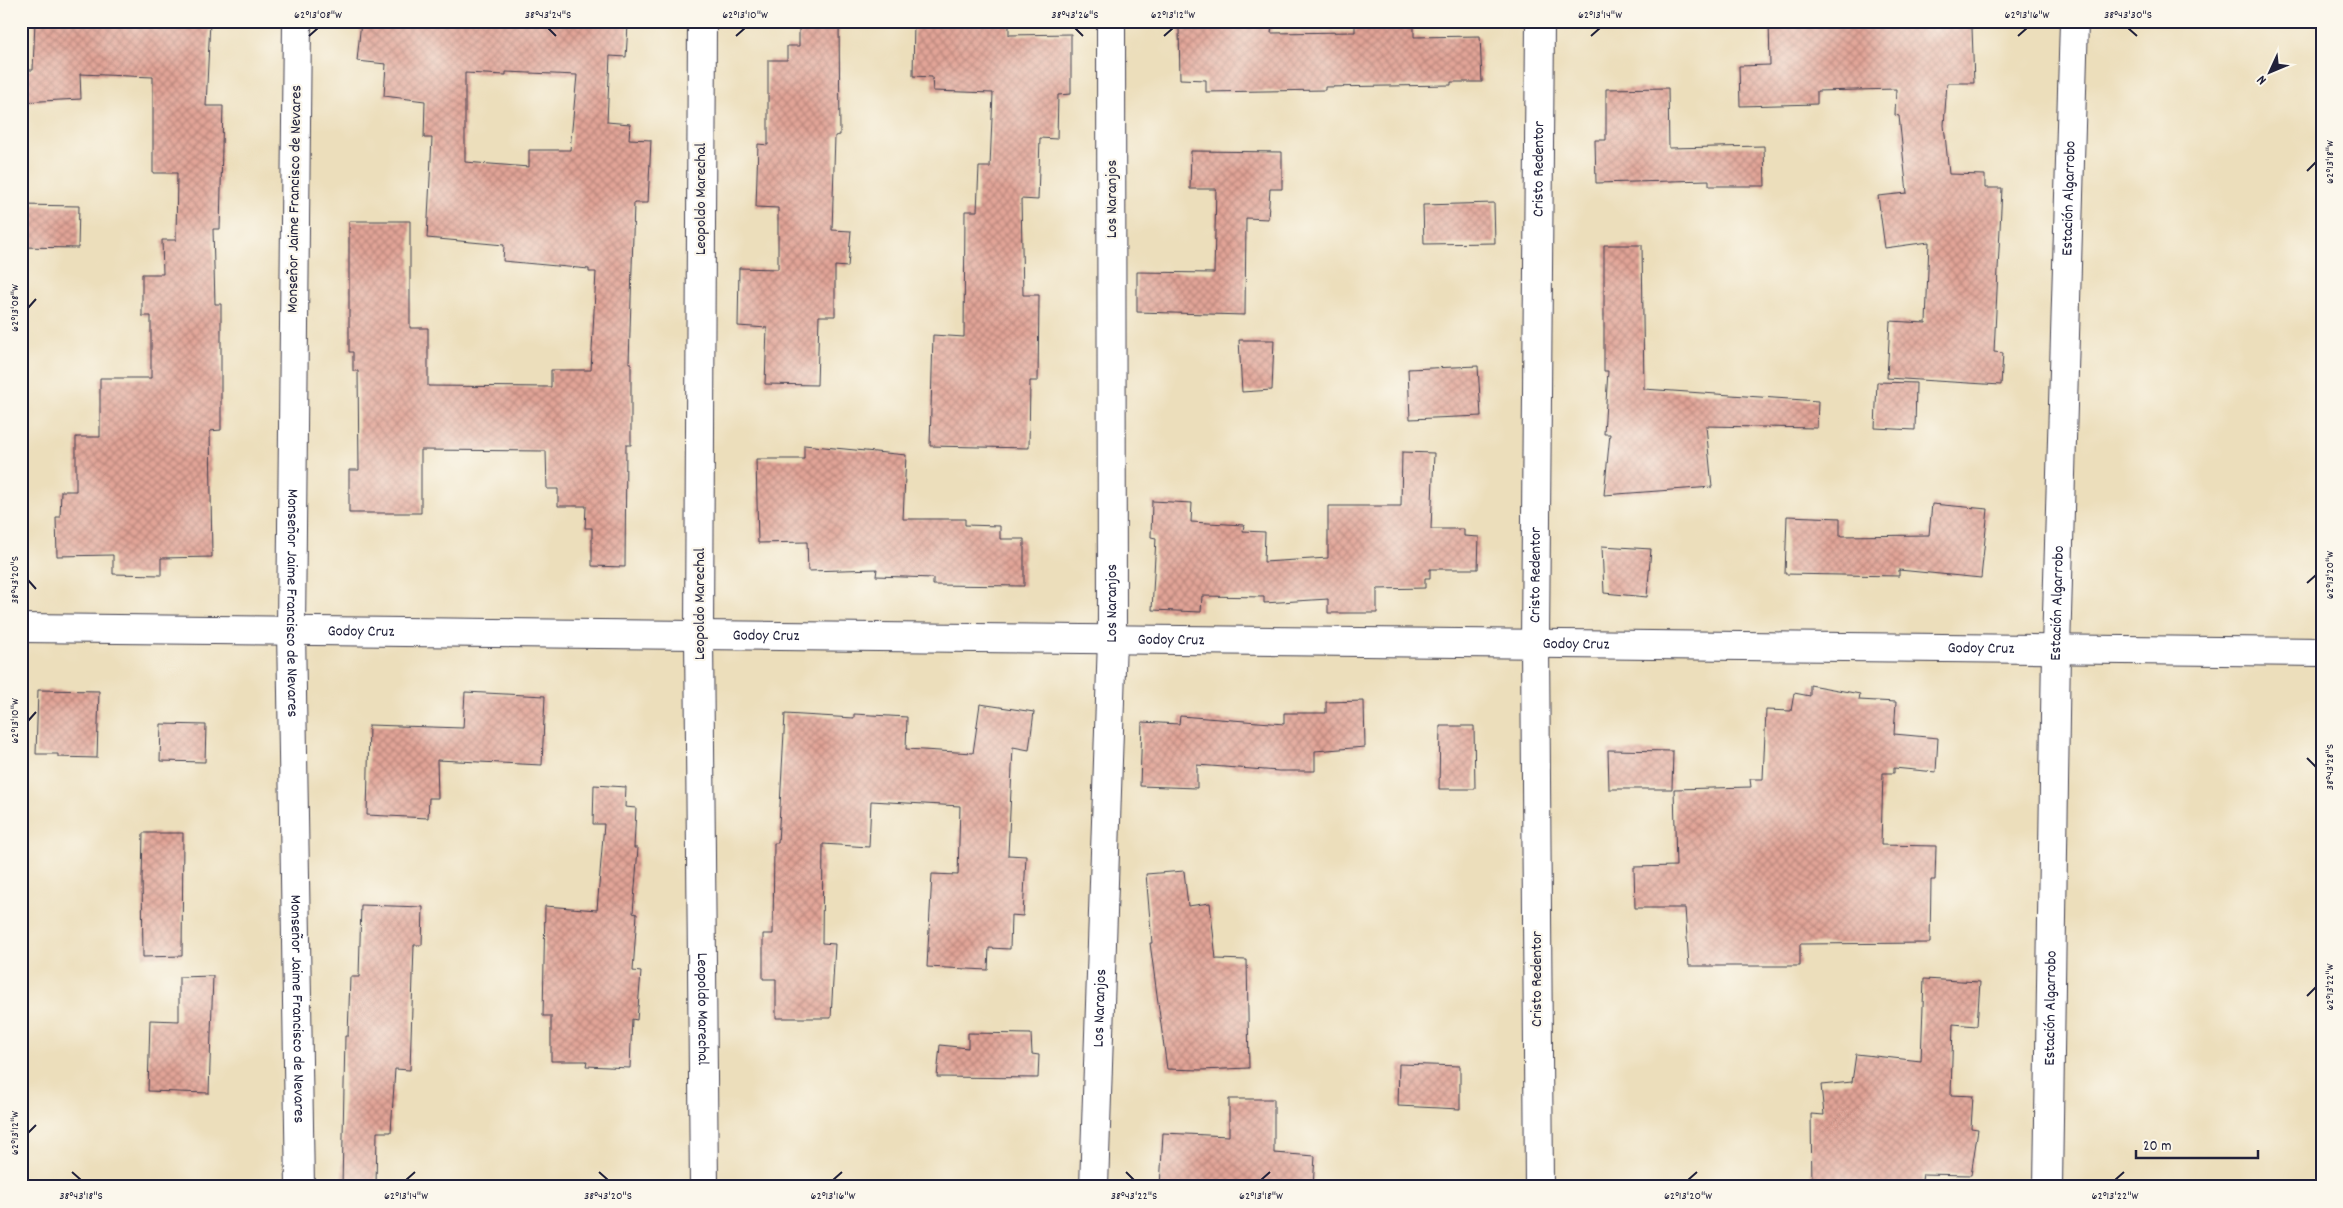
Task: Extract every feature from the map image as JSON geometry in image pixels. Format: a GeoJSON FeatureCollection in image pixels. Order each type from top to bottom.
{"type":"FeatureCollection","features":[{"type":"Feature","properties":{"kind":"street","name":"Monseñor Jaime Francisco de Nevares"},"geometry":{"type":"LineString","coordinates":[[297,21],[291,630],[300,1187]]}},
{"type":"Feature","properties":{"kind":"street","name":"Leopoldo Marechal"},"geometry":{"type":"LineString","coordinates":[[702,21],[699,634],[704,1187]]}},
{"type":"Feature","properties":{"kind":"street","name":"Los Naranjos"},"geometry":{"type":"LineString","coordinates":[[1094,1187],[1112,639],[1111,21]]}},
{"type":"Feature","properties":{"kind":"street","name":"Cristo Redentor"},"geometry":{"type":"LineString","coordinates":[[1538,1187],[1535,643],[1540,21]]}},
{"type":"Feature","properties":{"kind":"street","name":"Estación Algarrobo"},"geometry":{"type":"LineString","coordinates":[[2048,1187],[2056,649],[2074,21]]}},
{"type":"Feature","properties":{"kind":"street","name":"Godoy Cruz"},"geometry":{"type":"LineString","coordinates":[[21,628],[2322,652]]}},
{"type":"Feature","properties":{"kind":"building"},"geometry":{"type":"Polygon","coordinates":[[[35,21],[210,21],[206,106],[223,106],[220,229],[213,229],[215,304],[221,304],[221,430],[210,431],[212,557],[161,558],[161,575],[113,574],[113,555],[57,556],[56,517],[60,517],[61,491],[76,491],[76,437],[100,437],[100,378],[151,378],[151,316],[142,316],[142,274],[163,274],[162,240],[176,240],[177,173],[153,173],[153,77],[80,74],[81,99],[21,102],[21,70],[33,70],[35,21]]]}},
{"type":"Feature","properties":{"kind":"building"},"geometry":{"type":"Polygon","coordinates":[[[361,21],[578,21],[628,25],[626,57],[610,56],[607,122],[630,124],[629,139],[651,140],[648,203],[634,203],[629,363],[631,363],[631,445],[626,445],[625,567],[592,566],[592,528],[585,528],[586,506],[558,506],[558,489],[547,489],[546,451],[421,450],[421,513],[349,513],[349,470],[359,470],[358,371],[353,371],[353,352],[349,352],[349,221],[410,221],[410,328],[428,328],[428,386],[551,387],[551,370],[591,370],[596,272],[589,272],[589,269],[503,261],[504,245],[427,238],[432,138],[424,138],[425,101],[384,96],[386,64],[357,61],[361,21]],[[506,72],[506,75],[465,73],[465,162],[529,167],[529,150],[570,150],[577,75],[506,72]]]}},
{"type":"Feature","properties":{"kind":"building"},"geometry":{"type":"Polygon","coordinates":[[[799,21],[839,21],[840,135],[835,136],[832,230],[851,231],[848,267],[835,266],[835,316],[819,316],[817,385],[765,384],[767,328],[738,326],[739,268],[778,269],[778,208],[756,207],[758,144],[768,145],[768,60],[787,60],[787,46],[799,46],[799,21]]]}},
{"type":"Feature","properties":{"kind":"building"},"geometry":{"type":"Polygon","coordinates":[[[914,21],[1009,21],[1009,35],[1071,34],[1071,94],[1058,95],[1057,139],[1040,138],[1038,200],[1021,199],[1023,295],[1039,295],[1038,381],[1030,381],[1029,448],[930,446],[933,335],[964,337],[965,211],[977,211],[979,167],[990,167],[993,93],[933,91],[932,77],[913,76],[914,21]]]}},
{"type":"Feature","properties":{"kind":"building"},"geometry":{"type":"Polygon","coordinates":[[[1355,21],[1414,21],[1414,37],[1480,36],[1482,82],[1451,82],[1451,85],[1325,87],[1325,90],[1206,92],[1206,80],[1180,79],[1179,28],[1272,26],[1271,33],[1355,32],[1355,21]]]}},
{"type":"Feature","properties":{"kind":"building"},"geometry":{"type":"Polygon","coordinates":[[[1769,21],[1933,21],[1972,28],[1974,83],[1947,83],[1944,125],[1949,174],[1985,175],[1985,188],[2002,188],[1994,352],[2003,353],[2001,385],[1887,378],[1890,321],[1926,323],[1929,242],[1885,248],[1878,196],[1907,193],[1899,116],[1895,115],[1896,89],[1817,91],[1817,104],[1740,106],[1739,66],[1770,65],[1769,21]]]}},
{"type":"Feature","properties":{"kind":"building"},"geometry":{"type":"Polygon","coordinates":[[[1668,88],[1669,148],[1764,146],[1765,186],[1709,186],[1709,180],[1596,183],[1595,140],[1606,140],[1606,89],[1668,88]]]}},
{"type":"Feature","properties":{"kind":"building"},"geometry":{"type":"Polygon","coordinates":[[[1191,151],[1282,152],[1282,189],[1270,189],[1268,219],[1246,218],[1245,315],[1137,312],[1137,272],[1214,273],[1216,189],[1190,189],[1191,151]]]}},
{"type":"Feature","properties":{"kind":"building"},"geometry":{"type":"Polygon","coordinates":[[[1494,203],[1495,243],[1424,244],[1423,205],[1494,203]]]}},
{"type":"Feature","properties":{"kind":"building"},"geometry":{"type":"Polygon","coordinates":[[[21,205],[79,206],[78,248],[21,247],[21,205]]]}},
{"type":"Feature","properties":{"kind":"building"},"geometry":{"type":"Polygon","coordinates":[[[1604,245],[1642,245],[1644,389],[1818,401],[1817,428],[1706,426],[1712,487],[1604,495],[1610,434],[1604,434],[1608,371],[1604,371],[1604,245]]]}},
{"type":"Feature","properties":{"kind":"building"},"geometry":{"type":"Polygon","coordinates":[[[1239,340],[1274,340],[1272,390],[1242,392],[1239,340]]]}},
{"type":"Feature","properties":{"kind":"building"},"geometry":{"type":"Polygon","coordinates":[[[1478,366],[1481,416],[1410,419],[1408,369],[1478,366]]]}},
{"type":"Feature","properties":{"kind":"building"},"geometry":{"type":"Polygon","coordinates":[[[1877,382],[1916,383],[1915,430],[1875,428],[1877,382]]]}},
{"type":"Feature","properties":{"kind":"building"},"geometry":{"type":"Polygon","coordinates":[[[804,445],[906,455],[903,519],[965,519],[965,525],[1000,526],[1000,539],[1024,539],[1024,586],[933,585],[933,578],[876,576],[877,569],[808,571],[807,542],[758,543],[756,459],[804,459],[804,445]]]}},
{"type":"Feature","properties":{"kind":"building"},"geometry":{"type":"Polygon","coordinates":[[[1402,452],[1434,453],[1431,529],[1464,529],[1464,536],[1479,537],[1478,569],[1430,569],[1430,578],[1425,578],[1425,588],[1377,589],[1377,613],[1328,613],[1328,599],[1264,603],[1264,597],[1202,596],[1201,612],[1152,610],[1156,538],[1151,537],[1152,501],[1192,503],[1191,522],[1244,525],[1243,531],[1265,532],[1264,562],[1328,558],[1328,506],[1401,506],[1402,452]]]}},
{"type":"Feature","properties":{"kind":"building"},"geometry":{"type":"Polygon","coordinates":[[[1932,504],[1988,509],[1981,578],[1899,570],[1899,576],[1785,574],[1787,516],[1840,518],[1840,536],[1929,535],[1932,504]]]}},
{"type":"Feature","properties":{"kind":"building"},"geometry":{"type":"Polygon","coordinates":[[[1602,546],[1651,549],[1647,597],[1604,593],[1602,546]]]}},
{"type":"Feature","properties":{"kind":"building"},"geometry":{"type":"Polygon","coordinates":[[[1810,685],[1860,694],[1859,700],[1896,702],[1894,734],[1938,738],[1936,772],[1894,768],[1894,773],[1883,773],[1881,845],[1936,846],[1935,880],[1931,880],[1930,943],[1800,944],[1800,966],[1689,966],[1685,908],[1635,908],[1634,867],[1676,866],[1674,789],[1751,787],[1750,779],[1763,779],[1766,710],[1791,711],[1794,693],[1810,696],[1810,685]]]}},
{"type":"Feature","properties":{"kind":"building"},"geometry":{"type":"Polygon","coordinates":[[[38,690],[99,691],[97,758],[58,757],[58,754],[36,754],[38,690]]]}},
{"type":"Feature","properties":{"kind":"building"},"geometry":{"type":"Polygon","coordinates":[[[465,692],[545,696],[542,765],[437,760],[438,798],[429,798],[428,818],[367,815],[369,725],[463,728],[465,692]]]}},
{"type":"Feature","properties":{"kind":"building"},"geometry":{"type":"Polygon","coordinates":[[[1364,701],[1365,747],[1315,751],[1315,771],[1279,771],[1197,765],[1197,788],[1140,786],[1142,722],[1179,724],[1180,716],[1284,724],[1284,713],[1326,713],[1326,702],[1364,701]]]}},
{"type":"Feature","properties":{"kind":"building"},"geometry":{"type":"Polygon","coordinates":[[[980,704],[1034,712],[1029,750],[1013,747],[1008,855],[1026,856],[1023,916],[1011,915],[1010,949],[989,948],[988,970],[927,967],[932,874],[958,875],[960,806],[871,801],[869,847],[823,844],[822,943],[835,944],[831,1018],[776,1018],[776,979],[763,979],[763,934],[773,934],[774,843],[778,843],[785,714],[854,718],[854,714],[907,717],[906,749],[973,753],[980,704]]]}},
{"type":"Feature","properties":{"kind":"building"},"geometry":{"type":"Polygon","coordinates":[[[161,724],[206,725],[205,762],[160,761],[161,724]]]}},
{"type":"Feature","properties":{"kind":"building"},"geometry":{"type":"Polygon","coordinates":[[[1440,726],[1474,726],[1475,789],[1439,789],[1440,726]]]}},
{"type":"Feature","properties":{"kind":"building"},"geometry":{"type":"Polygon","coordinates":[[[1608,750],[1673,751],[1672,789],[1609,789],[1608,750]]]}},
{"type":"Feature","properties":{"kind":"building"},"geometry":{"type":"Polygon","coordinates":[[[594,785],[626,787],[625,807],[636,808],[634,848],[638,848],[633,913],[637,914],[633,971],[641,972],[637,1020],[632,1019],[630,1068],[586,1066],[587,1061],[551,1061],[551,1016],[543,1016],[545,906],[597,910],[604,824],[593,824],[594,785]]]}},
{"type":"Feature","properties":{"kind":"building"},"geometry":{"type":"Polygon","coordinates":[[[143,833],[183,833],[182,956],[143,957],[143,833]]]}},
{"type":"Feature","properties":{"kind":"building"},"geometry":{"type":"Polygon","coordinates":[[[1184,871],[1188,906],[1210,903],[1216,959],[1247,960],[1249,1068],[1167,1069],[1150,943],[1152,943],[1146,874],[1184,871]]]}},
{"type":"Feature","properties":{"kind":"building"},"geometry":{"type":"Polygon","coordinates":[[[361,905],[423,907],[422,945],[414,945],[410,1070],[395,1069],[391,1132],[377,1132],[376,1187],[342,1187],[345,1036],[348,1036],[350,977],[359,977],[361,905]]]}},
{"type":"Feature","properties":{"kind":"building"},"geometry":{"type":"Polygon","coordinates":[[[213,976],[209,1093],[148,1091],[150,1020],[179,1021],[179,977],[213,976]]]}},
{"type":"Feature","properties":{"kind":"building"},"geometry":{"type":"Polygon","coordinates":[[[1924,979],[1980,982],[1977,1026],[1953,1024],[1951,1095],[1973,1096],[1971,1128],[1978,1129],[1971,1175],[1923,1174],[1921,1187],[1812,1187],[1811,1114],[1824,1115],[1821,1085],[1852,1082],[1856,1054],[1921,1061],[1924,979]]]}},
{"type":"Feature","properties":{"kind":"building"},"geometry":{"type":"Polygon","coordinates":[[[968,1033],[1031,1034],[1032,1054],[1039,1055],[1038,1078],[937,1077],[940,1045],[968,1048],[968,1033]]]}},
{"type":"Feature","properties":{"kind":"building"},"geometry":{"type":"Polygon","coordinates":[[[1399,1064],[1460,1066],[1460,1109],[1398,1106],[1399,1064]]]}},
{"type":"Feature","properties":{"kind":"building"},"geometry":{"type":"Polygon","coordinates":[[[1229,1099],[1274,1099],[1274,1153],[1315,1156],[1313,1187],[1160,1187],[1163,1133],[1229,1136],[1229,1099]]]}}]}
